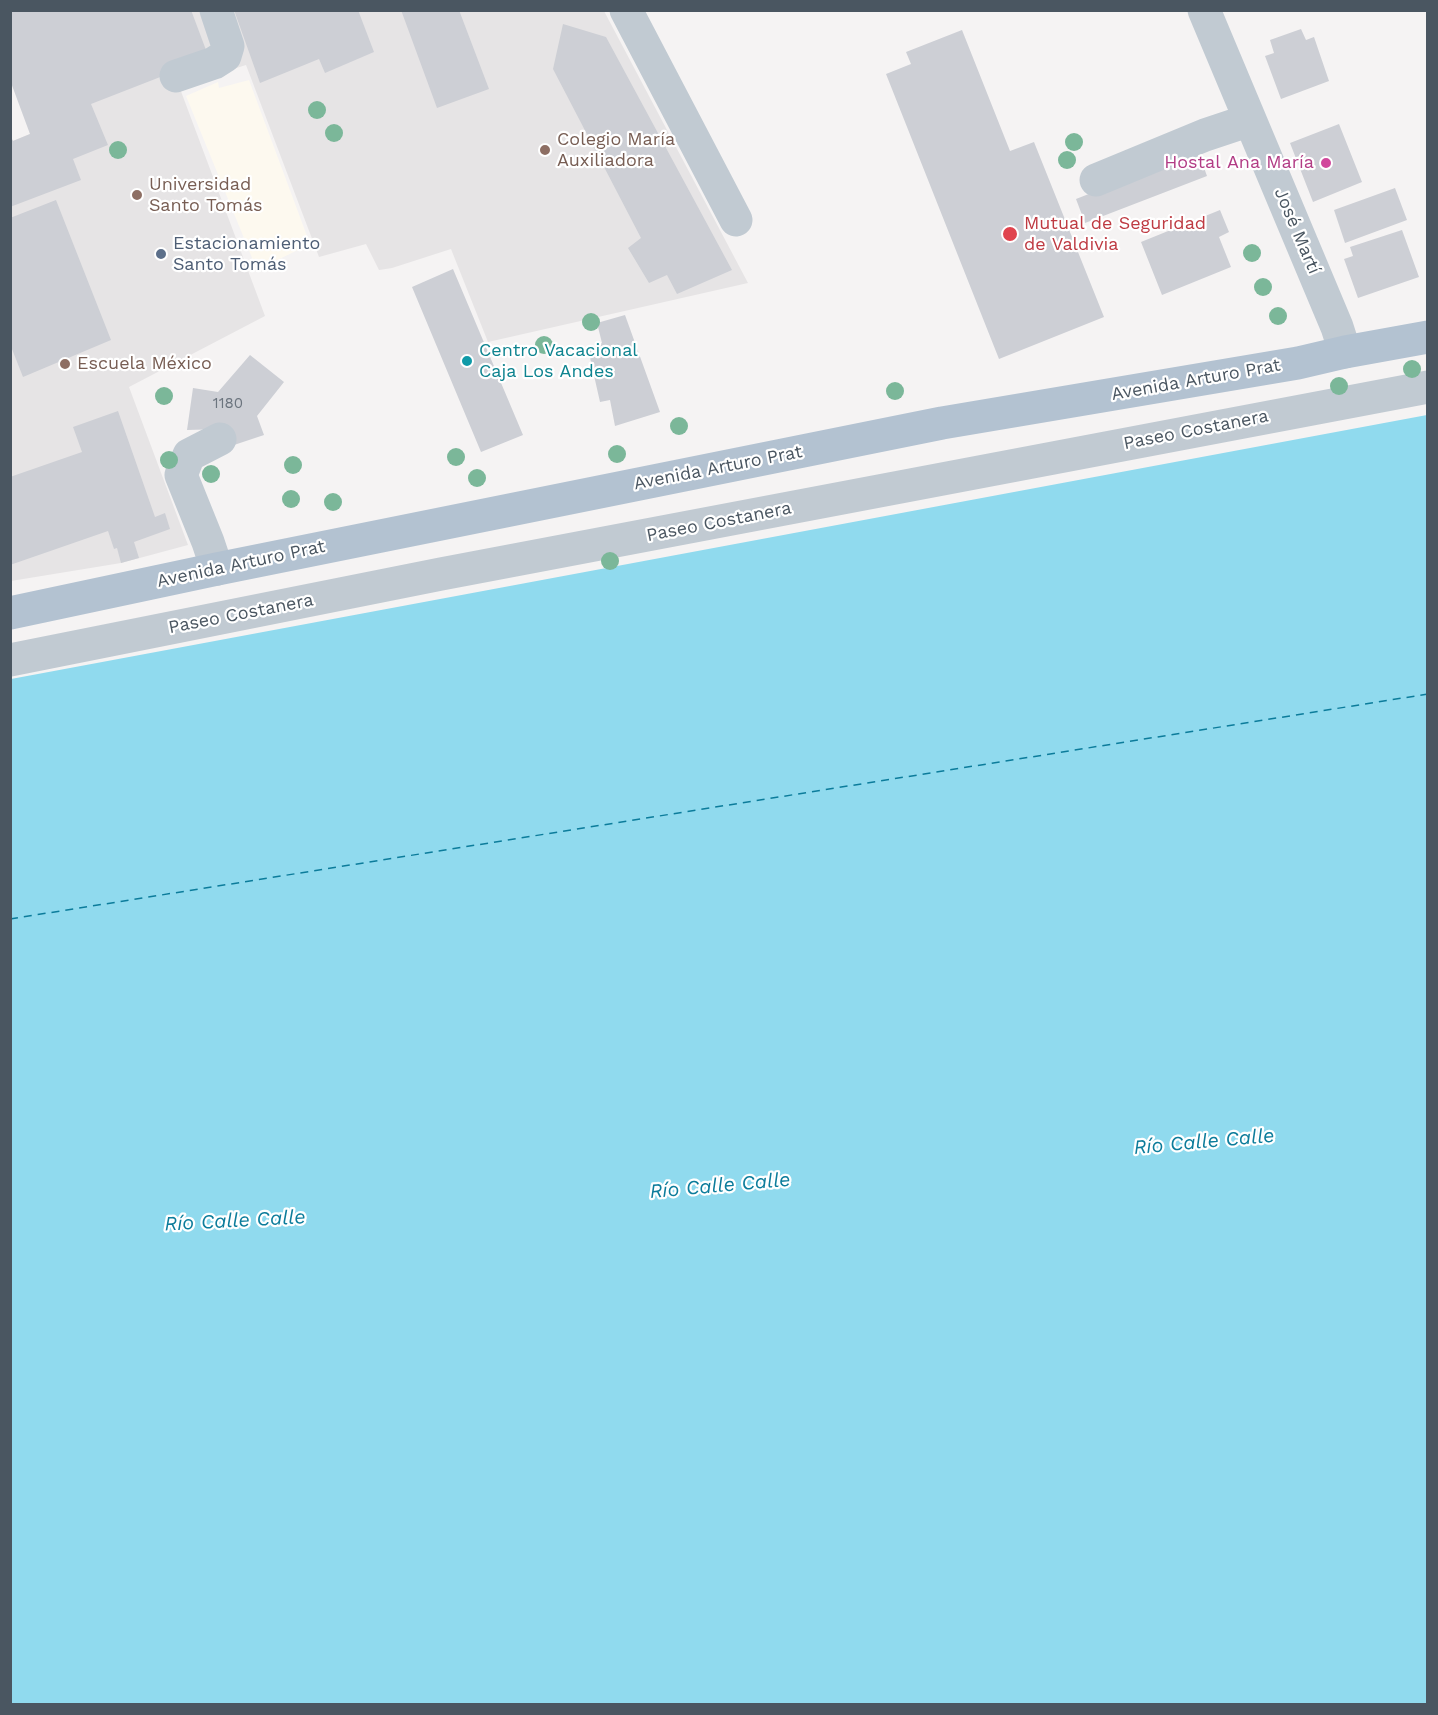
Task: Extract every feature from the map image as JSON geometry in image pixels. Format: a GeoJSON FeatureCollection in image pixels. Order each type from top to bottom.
{"type":"FeatureCollection","features":[{"type":"Feature","properties":{"kind":"main road","name":"Avenida Arturo Prat"},"geometry":{"type":"LineString","coordinates":[[10,613],[942,423],[1298,363],[1428,337]]}},
{"type":"Feature","properties":{"kind":"street"},"geometry":{"type":"LineString","coordinates":[[176,76],[213,63],[225,56],[228,46],[216,10]]}},
{"type":"Feature","properties":{"kind":"street"},"geometry":{"type":"LineString","coordinates":[[626,10],[736,220]]}},
{"type":"Feature","properties":{"kind":"street","name":"José Martí"},"geometry":{"type":"LineString","coordinates":[[1204,10],[1333,316],[1345,352]]}},
{"type":"Feature","properties":{"kind":"street"},"geometry":{"type":"LineString","coordinates":[[1096,180],[1205,135],[1250,120]]}},
{"type":"Feature","properties":{"kind":"street","name":"Paseo Costanera"},"geometry":{"type":"LineString","coordinates":[[10,660],[441,574],[1428,387]]}},
{"type":"Feature","properties":{"kind":"street"},"geometry":{"type":"LineString","coordinates":[[217,569],[181,475],[189,455],[220,439]]}},
{"type":"Feature","properties":{"kind":"shaded area"},"geometry":{"type":"Polygon","coordinates":[[[11,11],[604,11],[748,283],[488,342],[451,249],[379,270],[366,244],[319,257],[246,65],[179,86],[265,316],[129,387],[188,545],[121,563],[11,581],[10,142],[30,134],[11,11]]]}},
{"type":"Feature","properties":{"kind":"shaded area"},"geometry":{"type":"Polygon","coordinates":[[[249,80],[310,244],[257,270],[186,96],[218,82],[219,88],[249,80]]]}},
{"type":"Feature","properties":{"kind":"water","name":"Río Calle Calle"},"geometry":{"type":"Polygon","coordinates":[[[1427,415],[1427,1704],[11,1704],[11,679],[1427,415]]]}},
{"type":"Feature","properties":{"kind":"building"},"geometry":{"type":"Polygon","coordinates":[[[10,10],[191,10],[209,58],[91,104],[108,145],[73,159],[81,180],[10,207],[10,135],[13,141],[30,134],[10,80],[10,10]]]}},
{"type":"Feature","properties":{"kind":"building"},"geometry":{"type":"Polygon","coordinates":[[[234,10],[358,10],[374,52],[325,73],[319,59],[260,83],[234,10]]]}},
{"type":"Feature","properties":{"kind":"building"},"geometry":{"type":"Polygon","coordinates":[[[401,10],[459,10],[489,89],[437,108],[401,10]]]}},
{"type":"Feature","properties":{"kind":"building"},"geometry":{"type":"Polygon","coordinates":[[[563,24],[606,37],[732,270],[677,294],[667,275],[649,283],[628,248],[641,238],[553,69],[563,24]]]}},
{"type":"Feature","properties":{"kind":"building"},"geometry":{"type":"Polygon","coordinates":[[[1301,29],[1306,40],[1314,37],[1329,81],[1281,99],[1265,56],[1274,53],[1270,40],[1301,29]]]}},
{"type":"Feature","properties":{"kind":"building","name":"Mutual de Seguridad de Valdivia"},"geometry":{"type":"Polygon","coordinates":[[[962,30],[1010,151],[1034,142],[1104,317],[999,359],[886,74],[911,64],[906,52],[962,30]]]}},
{"type":"Feature","properties":{"kind":"building","name":"Hostal Ana María"},"geometry":{"type":"Polygon","coordinates":[[[1339,124],[1362,182],[1313,202],[1290,143],[1339,124]]]}},
{"type":"Feature","properties":{"kind":"building"},"geometry":{"type":"Polygon","coordinates":[[[1198,151],[1207,176],[1085,223],[1076,199],[1198,151]]]}},
{"type":"Feature","properties":{"kind":"building"},"geometry":{"type":"Polygon","coordinates":[[[1395,188],[1407,220],[1345,243],[1334,210],[1395,188]]]}},
{"type":"Feature","properties":{"kind":"building"},"geometry":{"type":"Polygon","coordinates":[[[56,200],[111,340],[23,377],[10,344],[10,218],[56,200]]]}},
{"type":"Feature","properties":{"kind":"building"},"geometry":{"type":"Polygon","coordinates":[[[1220,210],[1229,232],[1219,237],[1231,267],[1162,295],[1141,242],[1220,210]]]}},
{"type":"Feature","properties":{"kind":"building"},"geometry":{"type":"Polygon","coordinates":[[[1402,230],[1419,277],[1358,298],[1344,259],[1353,256],[1350,247],[1402,230]]]}},
{"type":"Feature","properties":{"kind":"building","name":"Centro Vacacional Caja Los Andes"},"geometry":{"type":"Polygon","coordinates":[[[453,269],[523,435],[481,452],[412,287],[453,269]]]}},
{"type":"Feature","properties":{"kind":"building"},"geometry":{"type":"Polygon","coordinates":[[[625,315],[660,412],[615,426],[610,400],[600,402],[588,349],[602,343],[597,323],[625,315]]]}},
{"type":"Feature","properties":{"kind":"building"},"geometry":{"type":"Polygon","coordinates":[[[250,355],[284,382],[257,416],[264,435],[231,446],[223,429],[187,430],[193,388],[218,392],[250,355]]]}},
{"type":"Feature","properties":{"kind":"building"},"geometry":{"type":"Polygon","coordinates":[[[118,411],[155,517],[165,513],[170,529],[134,542],[139,558],[121,563],[117,548],[114,549],[108,531],[10,565],[10,477],[82,452],[73,427],[118,411]]]}},
{"type":"Feature","properties":{"kind":"ferry route"},"geometry":{"type":"LineString","coordinates":[[10,919],[1428,694]]}},
{"type":"Feature","properties":{"kind":"place","name":"Colegio María Auxiliadora"},"geometry":{"type":"Point","coordinates":[545,150]}},
{"type":"Feature","properties":{"kind":"place","name":"Hostal Ana María"},"geometry":{"type":"Point","coordinates":[1326,163]}},
{"type":"Feature","properties":{"kind":"place","name":"Universidad Santo Tomás"},"geometry":{"type":"Point","coordinates":[137,195]}},
{"type":"Feature","properties":{"kind":"place","name":"Mutual de Seguridad de Valdivia"},"geometry":{"type":"Point","coordinates":[1010,234]}},
{"type":"Feature","properties":{"kind":"place","name":"Estacionamiento Santo Tomás"},"geometry":{"type":"Point","coordinates":[161,254]}},
{"type":"Feature","properties":{"kind":"place","name":"Centro Vacacional Caja Los Andes"},"geometry":{"type":"Point","coordinates":[467,361]}},
{"type":"Feature","properties":{"kind":"place","name":"Escuela México"},"geometry":{"type":"Point","coordinates":[65,364]}}]}
